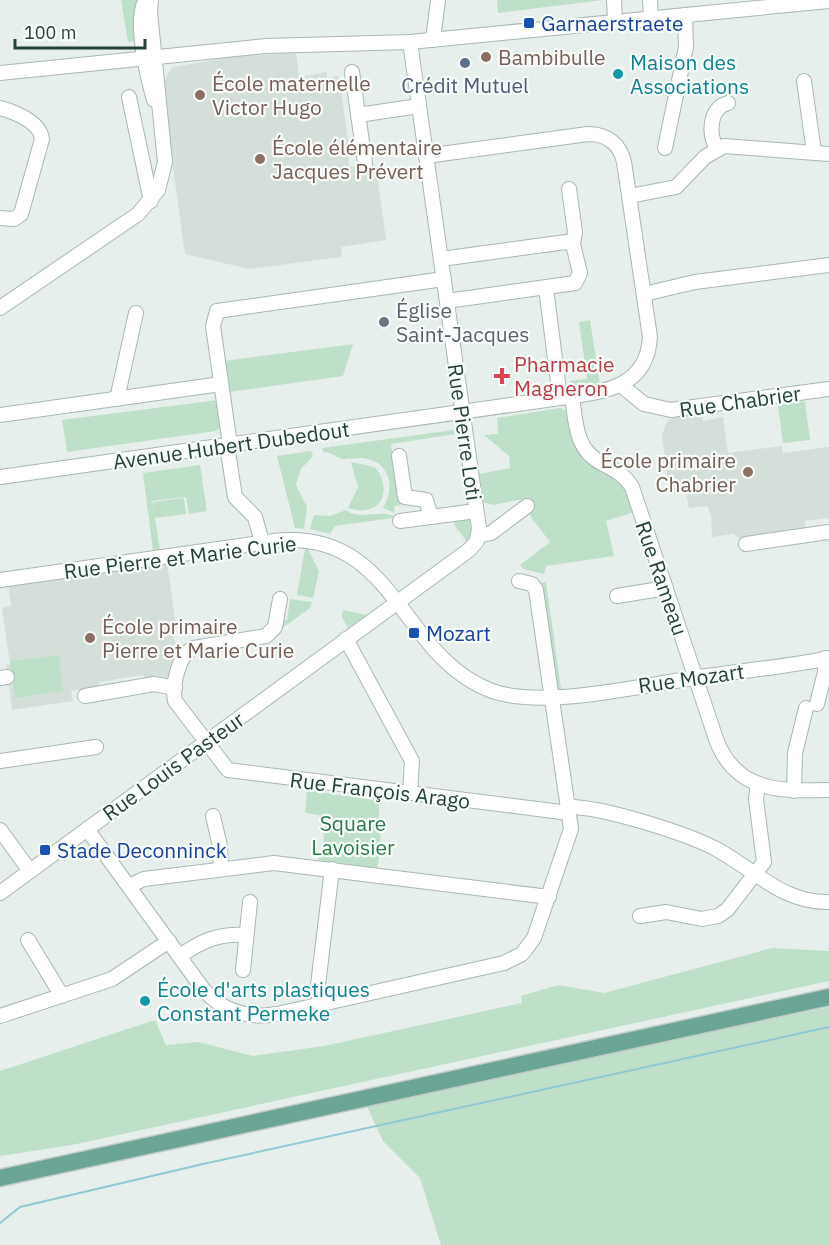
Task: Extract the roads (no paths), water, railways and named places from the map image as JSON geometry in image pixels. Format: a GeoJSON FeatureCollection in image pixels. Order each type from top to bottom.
{"type":"FeatureCollection","features":[{"type":"Feature","properties":{"kind":"main road"},"geometry":{"type":"LineString","coordinates":[[0,1169],[829,989]]}},
{"type":"Feature","properties":{"kind":"main road"},"geometry":{"type":"LineString","coordinates":[[0,1178],[829,997]]}},
{"type":"Feature","properties":{"kind":"street"},"geometry":{"type":"LineString","coordinates":[[0,308],[138,213],[151,201],[161,182],[165,166],[159,118],[150,56],[140,15],[146,0]]}},
{"type":"Feature","properties":{"kind":"street"},"geometry":{"type":"LineString","coordinates":[[150,56],[151,0]]}},
{"type":"Feature","properties":{"kind":"street"},"geometry":{"type":"LineString","coordinates":[[433,40],[438,0]]}},
{"type":"Feature","properties":{"kind":"street"},"geometry":{"type":"LineString","coordinates":[[614,0],[615,22]]}},
{"type":"Feature","properties":{"kind":"street"},"geometry":{"type":"LineString","coordinates":[[650,0],[651,19]]}},
{"type":"Feature","properties":{"kind":"street"},"geometry":{"type":"LineString","coordinates":[[0,73],[150,56],[273,46],[410,42],[651,19],[692,10],[829,1]]}},
{"type":"Feature","properties":{"kind":"street"},"geometry":{"type":"LineString","coordinates":[[665,148],[692,10]]}},
{"type":"Feature","properties":{"kind":"street","name":"Rue Pierre Loti"},"geometry":{"type":"LineString","coordinates":[[410,42],[478,536]]}},
{"type":"Feature","properties":{"kind":"street"},"geometry":{"type":"LineString","coordinates":[[352,72],[365,164]]}},
{"type":"Feature","properties":{"kind":"street"},"geometry":{"type":"LineString","coordinates":[[804,81],[814,152]]}},
{"type":"Feature","properties":{"kind":"street"},"geometry":{"type":"LineString","coordinates":[[129,97],[151,201]]}},
{"type":"Feature","properties":{"kind":"street"},"geometry":{"type":"LineString","coordinates":[[717,149],[712,137],[714,112],[718,106],[728,103]]}},
{"type":"Feature","properties":{"kind":"street"},"geometry":{"type":"LineString","coordinates":[[358,115],[419,106]]}},
{"type":"Feature","properties":{"kind":"street"},"geometry":{"type":"LineString","coordinates":[[0,108],[31,123],[39,130],[42,139],[21,214],[14,219],[0,218]]}},
{"type":"Feature","properties":{"kind":"street"},"geometry":{"type":"LineString","coordinates":[[134,120],[159,118]]}},
{"type":"Feature","properties":{"kind":"street"},"geometry":{"type":"LineString","coordinates":[[426,156],[597,134],[612,141],[620,150],[630,196],[649,345],[637,371],[622,386]]}},
{"type":"Feature","properties":{"kind":"street"},"geometry":{"type":"LineString","coordinates":[[630,196],[676,187],[705,157],[717,149],[737,145],[829,154]]}},
{"type":"Feature","properties":{"kind":"street"},"geometry":{"type":"LineString","coordinates":[[447,301],[573,284],[579,279],[573,244],[575,232],[569,189]]}},
{"type":"Feature","properties":{"kind":"street"},"geometry":{"type":"LineString","coordinates":[[441,259],[563,242],[573,244]]}},
{"type":"Feature","properties":{"kind":"street"},"geometry":{"type":"LineString","coordinates":[[643,290],[829,265]]}},
{"type":"Feature","properties":{"kind":"street"},"geometry":{"type":"LineString","coordinates":[[262,542],[255,517],[235,497],[213,326],[217,311],[444,279]]}},
{"type":"Feature","properties":{"kind":"street","name":"Rue Rameau"},"geometry":{"type":"LineString","coordinates":[[546,288],[566,397],[581,446],[592,458],[619,472],[630,484],[719,748],[734,769],[758,784]]}},
{"type":"Feature","properties":{"kind":"street"},"geometry":{"type":"LineString","coordinates":[[117,399],[136,313]]}},
{"type":"Feature","properties":{"kind":"street"},"geometry":{"type":"LineString","coordinates":[[0,415],[221,384]]}},
{"type":"Feature","properties":{"kind":"street","name":"Avenue Hubert Dubedout"},"geometry":{"type":"LineString","coordinates":[[0,477],[566,397],[611,390],[622,386]]}},
{"type":"Feature","properties":{"kind":"street","name":"Rue Chabrier"},"geometry":{"type":"LineString","coordinates":[[622,386],[640,402],[671,410],[829,388]]}},
{"type":"Feature","properties":{"kind":"street"},"geometry":{"type":"LineString","coordinates":[[399,456],[405,497],[409,500],[426,500],[430,517]]}},
{"type":"Feature","properties":{"kind":"street"},"geometry":{"type":"LineString","coordinates":[[478,536],[492,533],[527,507]]}},
{"type":"Feature","properties":{"kind":"street"},"geometry":{"type":"LineString","coordinates":[[400,521],[476,511]]}},
{"type":"Feature","properties":{"kind":"street"},"geometry":{"type":"LineString","coordinates":[[746,544],[829,532]]}},
{"type":"Feature","properties":{"kind":"street","name":"Rue Louis Pasteur"},"geometry":{"type":"LineString","coordinates":[[0,893],[473,547],[478,536]]}},
{"type":"Feature","properties":{"kind":"street","name":"Rue Pierre et Marie Curie"},"geometry":{"type":"LineString","coordinates":[[0,580],[262,542],[304,541],[338,550],[374,573],[439,656],[469,680],[510,696],[553,697]]}},
{"type":"Feature","properties":{"kind":"street"},"geometry":{"type":"LineString","coordinates":[[87,830],[210,997],[236,1012],[270,1016],[513,960],[532,942],[569,838],[569,810],[537,590],[532,584],[519,581]]}},
{"type":"Feature","properties":{"kind":"street"},"geometry":{"type":"LineString","coordinates":[[617,596],[666,588]]}},
{"type":"Feature","properties":{"kind":"street"},"geometry":{"type":"LineString","coordinates":[[85,696],[154,684],[175,688],[185,652],[197,647],[266,636],[276,624],[280,599]]}},
{"type":"Feature","properties":{"kind":"street"},"geometry":{"type":"LineString","coordinates":[[346,639],[362,663],[412,761],[410,794]]}},
{"type":"Feature","properties":{"kind":"street"},"geometry":{"type":"LineString","coordinates":[[794,791],[795,753],[825,672],[827,658]]}},
{"type":"Feature","properties":{"kind":"street","name":"Rue Mozart"},"geometry":{"type":"LineString","coordinates":[[553,697],[827,658]]}},
{"type":"Feature","properties":{"kind":"street","name":"Rue François Arago"},"geometry":{"type":"LineString","coordinates":[[175,688],[177,704],[223,766],[232,772],[410,794],[569,810],[587,809],[692,837],[722,852],[793,897],[829,902]]}},
{"type":"Feature","properties":{"kind":"street"},"geometry":{"type":"LineString","coordinates":[[0,761],[96,747]]}},
{"type":"Feature","properties":{"kind":"street"},"geometry":{"type":"LineString","coordinates":[[640,916],[666,912],[702,919],[714,918],[727,910],[763,866],[765,856],[757,803],[758,784],[775,790],[829,790]]}},
{"type":"Feature","properties":{"kind":"street"},"geometry":{"type":"LineString","coordinates":[[213,816],[220,846],[221,867]]}},
{"type":"Feature","properties":{"kind":"street"},"geometry":{"type":"LineString","coordinates":[[0,830],[30,871]]}},
{"type":"Feature","properties":{"kind":"street"},"geometry":{"type":"LineString","coordinates":[[129,886],[144,879],[221,867],[274,863],[549,897]]}},
{"type":"Feature","properties":{"kind":"street"},"geometry":{"type":"LineString","coordinates":[[320,1005],[318,985],[332,869]]}},
{"type":"Feature","properties":{"kind":"street"},"geometry":{"type":"LineString","coordinates":[[243,970],[250,902]]}},
{"type":"Feature","properties":{"kind":"street"},"geometry":{"type":"LineString","coordinates":[[180,956],[204,941],[228,934],[246,935]]}},
{"type":"Feature","properties":{"kind":"street"},"geometry":{"type":"LineString","coordinates":[[28,940],[62,996]]}},
{"type":"Feature","properties":{"kind":"street"},"geometry":{"type":"LineString","coordinates":[[0,1016],[112,979],[168,941]]}},
{"type":"Feature","properties":{"kind":"waterway"},"geometry":{"type":"LineString","coordinates":[[0,1223],[20,1207],[203,1164],[829,1027]]}},
{"type":"Feature","properties":{"kind":"place","name":"Garnaerstraete"},"geometry":{"type":"Point","coordinates":[529,23]}},
{"type":"Feature","properties":{"kind":"place","name":"Bambibulle"},"geometry":{"type":"Point","coordinates":[486,57]}},
{"type":"Feature","properties":{"kind":"place","name":"Crédit Mutuel"},"geometry":{"type":"Point","coordinates":[465,63]}},
{"type":"Feature","properties":{"kind":"place","name":"Maison des Associations"},"geometry":{"type":"Point","coordinates":[618,74]}},
{"type":"Feature","properties":{"kind":"place","name":"École maternelle Victor Hugo"},"geometry":{"type":"Point","coordinates":[200,95]}},
{"type":"Feature","properties":{"kind":"place","name":"École élémentaire Jacques Prévert"},"geometry":{"type":"Point","coordinates":[260,159]}},
{"type":"Feature","properties":{"kind":"place","name":"Église Saint-Jacques"},"geometry":{"type":"Point","coordinates":[384,322]}},
{"type":"Feature","properties":{"kind":"place","name":"Pharmacie Magneron"},"geometry":{"type":"Point","coordinates":[502,376]}},
{"type":"Feature","properties":{"kind":"place","name":"École primaire Chabrier"},"geometry":{"type":"Point","coordinates":[748,472]}},
{"type":"Feature","properties":{"kind":"place","name":"Mozart"},"geometry":{"type":"Point","coordinates":[414,633]}},
{"type":"Feature","properties":{"kind":"place","name":"École primaire Pierre et Marie Curie"},"geometry":{"type":"Point","coordinates":[90,638]}},
{"type":"Feature","properties":{"kind":"place","name":"Stade Deconninck"},"geometry":{"type":"Point","coordinates":[45,850]}},
{"type":"Feature","properties":{"kind":"place","name":"École d'arts plastiques Constant Permeke"},"geometry":{"type":"Point","coordinates":[145,1001]}},
{"type":"Feature","properties":{"kind":"park label","name":"Square Lavoisier"},"geometry":{"type":"Point","coordinates":[353,835]}}]}
